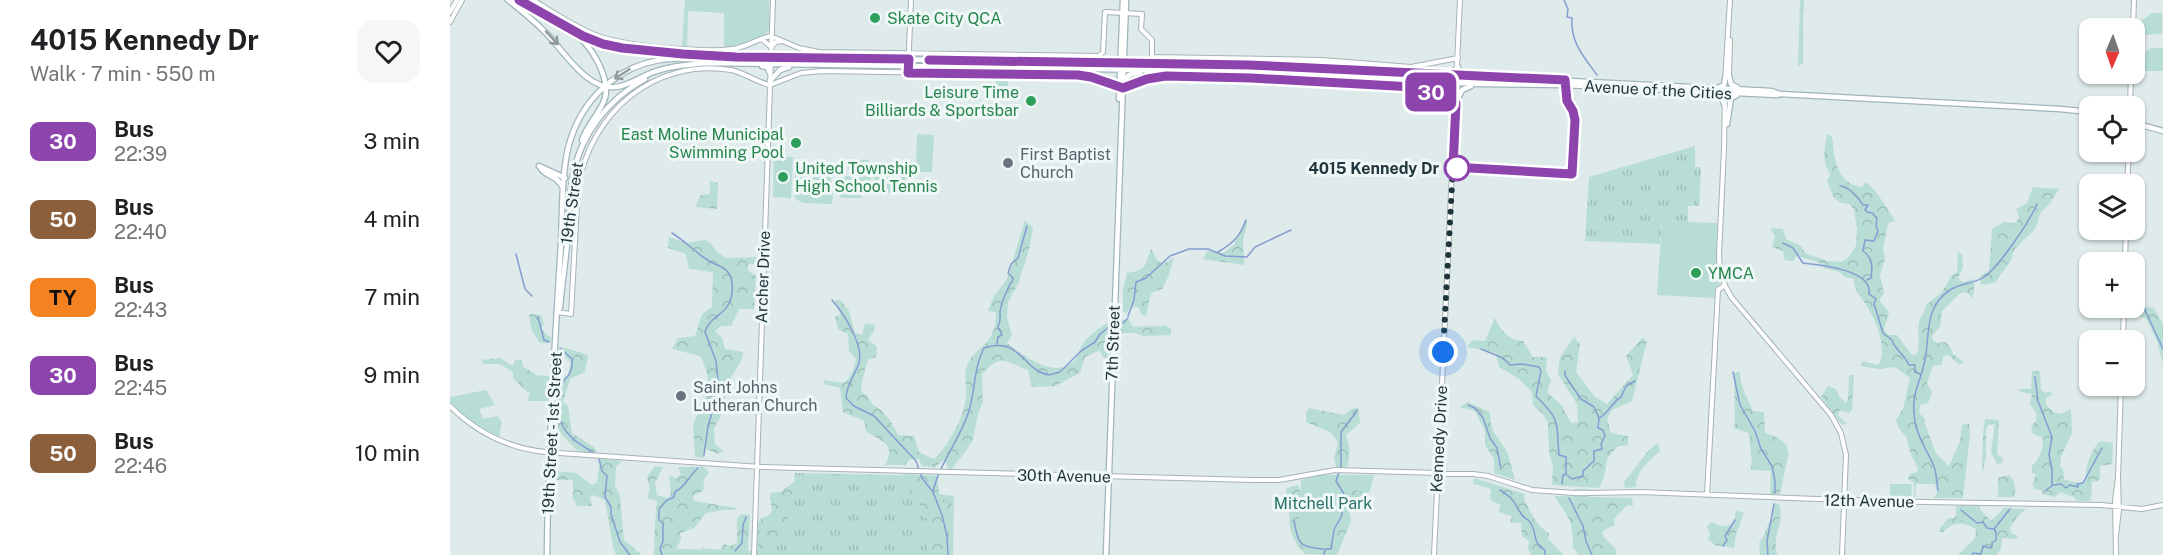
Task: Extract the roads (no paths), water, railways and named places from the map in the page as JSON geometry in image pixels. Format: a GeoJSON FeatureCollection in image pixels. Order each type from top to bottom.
{"type":"FeatureCollection","features":[{"type":"Feature","properties":{"kind":"main road"},"geometry":{"type":"LineString","coordinates":[[508,0],[539,25],[584,74],[605,86]]}},
{"type":"Feature","properties":{"kind":"main road","name":"Avenue of the Cities"},"geometry":{"type":"LineString","coordinates":[[519,0],[591,40],[614,46],[683,54],[736,57],[1265,66],[1715,88],[1740,94],[1773,96],[1780,94]]}},
{"type":"Feature","properties":{"kind":"main road","name":"7th Street"},"geometry":{"type":"LineString","coordinates":[[1122,63],[1124,0]]}},
{"type":"Feature","properties":{"kind":"main road","name":"7th Street"},"geometry":{"type":"LineString","coordinates":[[1106,555],[1122,87],[1121,45],[1124,12]]}},
{"type":"Feature","properties":{"kind":"main road","name":"Avenue of the Cities"},"geometry":{"type":"LineString","coordinates":[[547,16],[588,46],[598,62],[605,86],[621,86],[653,72],[698,63],[771,71],[835,65],[1184,70],[1457,83],[1690,91],[1771,91],[1780,94],[2079,111]]}},
{"type":"Feature","properties":{"kind":"main road"},"geometry":{"type":"LineString","coordinates":[[1107,62],[1117,59],[1121,45]]}},
{"type":"Feature","properties":{"kind":"main road"},"geometry":{"type":"LineString","coordinates":[[1124,51],[1126,57],[1131,61],[1166,63]]}},
{"type":"Feature","properties":{"kind":"main road"},"geometry":{"type":"LineString","coordinates":[[548,170],[558,171],[563,168],[570,136],[585,108],[605,86],[636,66],[660,59],[684,56],[736,57]]}},
{"type":"Feature","properties":{"kind":"main road","name":"Avenue of the Cities"},"geometry":{"type":"LineString","coordinates":[[773,57],[818,58]]}},
{"type":"Feature","properties":{"kind":"main road"},"geometry":{"type":"LineString","coordinates":[[714,63],[763,66],[771,71],[786,67],[835,65]]}},
{"type":"Feature","properties":{"kind":"main road"},"geometry":{"type":"LineString","coordinates":[[1444,75],[1452,73],[1458,67]]}},
{"type":"Feature","properties":{"kind":"main road","name":"19th Street"},"geometry":{"type":"LineString","coordinates":[[557,312],[560,307],[574,171],[591,128],[613,102],[642,80],[673,68]]}},
{"type":"Feature","properties":{"kind":"main road"},"geometry":{"type":"LineString","coordinates":[[1075,69],[1112,71],[1118,73],[1120,80]]}},
{"type":"Feature","properties":{"kind":"main road","name":"7th Street"},"geometry":{"type":"LineString","coordinates":[[1122,69],[1120,80],[1122,87]]}},
{"type":"Feature","properties":{"kind":"main road"},"geometry":{"type":"LineString","coordinates":[[1122,87],[1126,78],[1134,73],[1184,70]]}},
{"type":"Feature","properties":{"kind":"main road"},"geometry":{"type":"LineString","coordinates":[[770,83],[771,71]]}},
{"type":"Feature","properties":{"kind":"main road"},"geometry":{"type":"LineString","coordinates":[[1715,88],[1723,86],[1727,77]]}},
{"type":"Feature","properties":{"kind":"main road"},"geometry":{"type":"LineString","coordinates":[[1727,77],[1735,87],[1771,91]]}},
{"type":"Feature","properties":{"kind":"main road"},"geometry":{"type":"LineString","coordinates":[[1400,80],[1448,84],[1456,94]]}},
{"type":"Feature","properties":{"kind":"main road"},"geometry":{"type":"LineString","coordinates":[[1456,103],[1462,90],[1485,84]]}},
{"type":"Feature","properties":{"kind":"main road"},"geometry":{"type":"LineString","coordinates":[[576,163],[585,131],[604,100],[605,86]]}},
{"type":"Feature","properties":{"kind":"main road"},"geometry":{"type":"LineString","coordinates":[[1690,91],[1718,95],[1722,97],[1724,104]]}},
{"type":"Feature","properties":{"kind":"main road"},"geometry":{"type":"LineString","coordinates":[[1727,124],[1731,98],[1740,94]]}},
{"type":"Feature","properties":{"kind":"main road"},"geometry":{"type":"LineString","coordinates":[[557,312],[568,150],[579,119]]}},
{"type":"Feature","properties":{"kind":"main road"},"geometry":{"type":"LineString","coordinates":[[2145,126],[2163,131]]}},
{"type":"Feature","properties":{"kind":"main road"},"geometry":{"type":"LineString","coordinates":[[540,167],[565,178],[569,184],[569,224]]}},
{"type":"Feature","properties":{"kind":"main road"},"geometry":{"type":"LineString","coordinates":[[540,167],[546,172],[565,178],[571,176],[574,171]]}},
{"type":"Feature","properties":{"kind":"main road"},"geometry":{"type":"LineString","coordinates":[[540,167],[542,172],[558,180],[564,192]]}},
{"type":"Feature","properties":{"kind":"main road","name":"19th Street - 1st Street"},"geometry":{"type":"LineString","coordinates":[[547,555],[557,312]]}},
{"type":"Feature","properties":{"kind":"main road","name":"12th Avenue"},"geometry":{"type":"LineString","coordinates":[[1575,492],[1587,493]]}},
{"type":"Feature","properties":{"kind":"main road","name":"12th Avenue"},"geometry":{"type":"LineString","coordinates":[[1845,500],[1863,501]]}},
{"type":"Feature","properties":{"kind":"street"},"geometry":{"type":"LineString","coordinates":[[450,12],[459,0]]}},
{"type":"Feature","properties":{"kind":"street"},"geometry":{"type":"LineString","coordinates":[[450,22],[459,0]]}},
{"type":"Feature","properties":{"kind":"street"},"geometry":{"type":"LineString","coordinates":[[533,0],[589,32],[620,41],[695,49],[741,48],[771,36],[799,48],[814,51],[1099,56],[1103,52],[1105,12],[1124,12],[1142,14],[1141,29],[1152,40],[1152,57],[1322,60],[1411,67],[1458,58]]}},
{"type":"Feature","properties":{"kind":"street"},"geometry":{"type":"LineString","coordinates":[[755,79],[764,80],[771,71],[773,0]]}},
{"type":"Feature","properties":{"kind":"street"},"geometry":{"type":"LineString","coordinates":[[908,73],[911,0]]}},
{"type":"Feature","properties":{"kind":"street","name":"Kennedy Drive"},"geometry":{"type":"LineString","coordinates":[[1434,555],[1460,0]]}},
{"type":"Feature","properties":{"kind":"street"},"geometry":{"type":"LineString","coordinates":[[1725,135],[1730,0]]}},
{"type":"Feature","properties":{"kind":"street"},"geometry":{"type":"LineString","coordinates":[[2133,18],[2134,0]]}},
{"type":"Feature","properties":{"kind":"street"},"geometry":{"type":"LineString","coordinates":[[762,39],[766,40],[771,47]]}},
{"type":"Feature","properties":{"kind":"street"},"geometry":{"type":"LineString","coordinates":[[771,47],[776,42],[783,41]]}},
{"type":"Feature","properties":{"kind":"street","name":"19th Street"},"geometry":{"type":"LineString","coordinates":[[557,312],[571,314],[579,180],[587,152],[604,121],[616,108],[641,89],[673,75],[698,70],[722,69],[755,79]]}},
{"type":"Feature","properties":{"kind":"street"},"geometry":{"type":"LineString","coordinates":[[771,71],[780,82]]}},
{"type":"Feature","properties":{"kind":"street"},"geometry":{"type":"LineString","coordinates":[[755,79],[770,83],[780,82],[810,72],[1078,75],[1122,87],[1157,77],[1251,78],[1409,87],[1431,92],[1456,103]]}},
{"type":"Feature","properties":{"kind":"street","name":"Archer Drive"},"geometry":{"type":"LineString","coordinates":[[754,555],[770,83]]}},
{"type":"Feature","properties":{"kind":"street"},"geometry":{"type":"LineString","coordinates":[[1727,91],[1724,104],[1725,135],[1719,261],[1725,285],[1736,303],[1831,415],[1844,441],[1846,459],[1842,555]]}},
{"type":"Feature","properties":{"kind":"street"},"geometry":{"type":"LineString","coordinates":[[1707,495],[1718,290],[1725,285]]}},
{"type":"Feature","properties":{"kind":"street"},"geometry":{"type":"LineString","coordinates":[[2116,555],[2121,396]]}},
{"type":"Feature","properties":{"kind":"street","name":"30th Avenue"},"geometry":{"type":"LineString","coordinates":[[450,406],[473,426],[493,437],[525,449],[550,452],[757,466],[1109,477],[1275,480],[1328,471],[1479,474],[1532,490],[1575,492]]}},
{"type":"Feature","properties":{"kind":"street","name":"12th Avenue"},"geometry":{"type":"LineString","coordinates":[[1587,493],[1845,500]]}},
{"type":"Feature","properties":{"kind":"street","name":"12th Avenue"},"geometry":{"type":"LineString","coordinates":[[1863,501],[2117,506],[2146,509],[2163,505]]}},
{"type":"Feature","properties":{"kind":"waterway"},"geometry":{"type":"LineString","coordinates":[[1564,0],[1568,9],[1567,17],[1572,18],[1576,42],[1597,75]]}},
{"type":"Feature","properties":{"kind":"waterway"},"geometry":{"type":"LineString","coordinates":[[1840,186],[1850,190],[1863,205],[1868,205],[1865,210],[1877,218],[1878,231],[1874,241],[1865,240],[1863,251],[1870,259],[1872,266],[1871,278],[1867,280]]}},
{"type":"Feature","properties":{"kind":"waterway"},"geometry":{"type":"LineString","coordinates":[[1938,490],[1936,473],[1918,433],[1914,412],[1915,396],[1925,360],[1932,313],[1936,304],[1950,290],[1980,279],[1990,272],[2013,243],[2037,204]]}},
{"type":"Feature","properties":{"kind":"waterway"},"geometry":{"type":"LineString","coordinates":[[1218,252],[1235,239],[1246,220]]}},
{"type":"Feature","properties":{"kind":"waterway"},"geometry":{"type":"LineString","coordinates":[[997,344],[998,337],[1002,335],[998,327],[1001,305],[1013,278],[1008,273],[1011,264],[1018,258],[1027,226]]}},
{"type":"Feature","properties":{"kind":"waterway"},"geometry":{"type":"LineString","coordinates":[[1128,316],[1134,300],[1136,282],[1146,278],[1170,256],[1189,249],[1208,249],[1225,256],[1247,257],[1255,247],[1291,230]]}},
{"type":"Feature","properties":{"kind":"waterway"},"geometry":{"type":"LineString","coordinates":[[672,233],[704,258],[726,270],[732,282],[728,305],[709,323],[705,332],[716,361],[719,390],[708,426],[704,455]]}},
{"type":"Feature","properties":{"kind":"waterway"},"geometry":{"type":"LineString","coordinates":[[1783,243],[1793,248],[1803,263],[1844,270],[1863,279],[1868,286],[1869,294],[1876,299],[1874,304],[1883,333],[1892,340],[1909,365],[1915,365],[1915,372],[1920,374]]}},
{"type":"Feature","properties":{"kind":"waterway"},"geometry":{"type":"LineString","coordinates":[[516,254],[525,289],[532,296]]}},
{"type":"Feature","properties":{"kind":"waterway"},"geometry":{"type":"LineString","coordinates":[[832,300],[852,330],[859,348],[859,363],[849,384],[846,398],[854,406],[874,416],[916,461],[922,478],[933,492],[942,515],[947,536],[948,555]]}},
{"type":"Feature","properties":{"kind":"waterway"},"geometry":{"type":"LineString","coordinates":[[2145,310],[2163,349]]}},
{"type":"Feature","properties":{"kind":"waterway"},"geometry":{"type":"LineString","coordinates":[[538,317],[544,340],[549,342]]}},
{"type":"Feature","properties":{"kind":"waterway"},"geometry":{"type":"LineString","coordinates":[[1119,327],[1128,318]]}},
{"type":"Feature","properties":{"kind":"waterway"},"geometry":{"type":"LineString","coordinates":[[933,492],[940,471],[969,411],[978,363],[984,348],[996,346],[1014,350],[1033,367],[1049,375],[1060,372],[1108,328]]}},
{"type":"Feature","properties":{"kind":"waterway"},"geometry":{"type":"LineString","coordinates":[[560,348],[572,359],[570,373],[559,389],[560,419],[572,438],[593,452]]}},
{"type":"Feature","properties":{"kind":"waterway"},"geometry":{"type":"LineString","coordinates":[[1481,349],[1503,358],[1510,365],[1522,364],[1539,367],[1541,371],[1536,396],[1554,417],[1559,455],[1566,457],[1566,474],[1563,475],[1562,484]]}},
{"type":"Feature","properties":{"kind":"waterway"},"geometry":{"type":"LineString","coordinates":[[1565,371],[1565,375],[1581,399],[1594,407],[1599,418]]}},
{"type":"Feature","properties":{"kind":"waterway"},"geometry":{"type":"LineString","coordinates":[[1733,372],[1740,405],[1755,431],[1761,449],[1772,466],[1775,493]]}},
{"type":"Feature","properties":{"kind":"waterway"},"geometry":{"type":"LineString","coordinates":[[2035,377],[2038,401],[2052,437],[2049,454],[2052,486],[2046,490]]}},
{"type":"Feature","properties":{"kind":"waterway"},"geometry":{"type":"LineString","coordinates":[[1567,475],[1572,479],[1583,476],[1583,471],[1594,461],[1594,451],[1602,449],[1601,444],[1605,436],[1603,430],[1598,428],[1599,418],[1621,397],[1626,386],[1635,381]]}},
{"type":"Feature","properties":{"kind":"waterway"},"geometry":{"type":"LineString","coordinates":[[1468,405],[1475,408],[1483,418],[1490,438],[1497,448],[1501,469]]}},
{"type":"Feature","properties":{"kind":"waterway"},"geometry":{"type":"LineString","coordinates":[[1341,468],[1341,432],[1357,411]]}},
{"type":"Feature","properties":{"kind":"waterway"},"geometry":{"type":"LineString","coordinates":[[2053,485],[2061,484],[2066,488],[2070,485],[2078,487],[2077,484],[2083,483],[2102,448]]}},
{"type":"Feature","properties":{"kind":"waterway"},"geometry":{"type":"LineString","coordinates":[[599,459],[602,471],[607,476],[605,497],[611,507],[620,542],[630,555]]}},
{"type":"Feature","properties":{"kind":"waterway"},"geometry":{"type":"LineString","coordinates":[[662,555],[660,549],[663,541],[663,523],[659,520],[659,509],[666,501],[674,497],[675,492],[698,468]]}},
{"type":"Feature","properties":{"kind":"waterway"},"geometry":{"type":"LineString","coordinates":[[1324,555],[1325,549],[1331,549],[1334,530],[1342,515],[1344,494],[1336,481],[1339,472]]}},
{"type":"Feature","properties":{"kind":"waterway"},"geometry":{"type":"LineString","coordinates":[[1500,490],[1511,499],[1532,525],[1536,541],[1545,550],[1545,555]]}},
{"type":"Feature","properties":{"kind":"waterway"},"geometry":{"type":"LineString","coordinates":[[1569,498],[1583,526],[1592,555]]}},
{"type":"Feature","properties":{"kind":"waterway"},"geometry":{"type":"LineString","coordinates":[[1768,555],[1767,541],[1774,504]]}},
{"type":"Feature","properties":{"kind":"waterway"},"geometry":{"type":"LineString","coordinates":[[1972,555],[1973,553],[1981,554],[1983,546],[1990,548],[1992,546],[1996,540],[1994,529],[2010,509]]}},
{"type":"Feature","properties":{"kind":"waterway"},"geometry":{"type":"LineString","coordinates":[[1961,510],[1977,523],[1983,522],[1987,528],[1993,529]]}},
{"type":"Feature","properties":{"kind":"waterway"},"geometry":{"type":"LineString","coordinates":[[735,551],[742,543],[746,517]]}},
{"type":"Feature","properties":{"kind":"waterway"},"geometry":{"type":"LineString","coordinates":[[1723,546],[1727,540],[1725,536],[1735,520]]}},
{"type":"Feature","properties":{"kind":"waterway"},"geometry":{"type":"LineString","coordinates":[[1294,521],[1301,543],[1323,549]]}},
{"type":"Feature","properties":{"kind":"place","name":"Skate City QCA"},"geometry":{"type":"Point","coordinates":[875,18]}},
{"type":"Feature","properties":{"kind":"place","name":"Leisure Time Billiards & Sportsbar"},"geometry":{"type":"Point","coordinates":[1031,101]}},
{"type":"Feature","properties":{"kind":"place","name":"East Moline Municipal Swimming Pool"},"geometry":{"type":"Point","coordinates":[796,143]}},
{"type":"Feature","properties":{"kind":"place","name":"First Baptist Church"},"geometry":{"type":"Point","coordinates":[1008,163]}},
{"type":"Feature","properties":{"kind":"place","name":"4015 Kennedy Dr"},"geometry":{"type":"Point","coordinates":[1457,168]}},
{"type":"Feature","properties":{"kind":"place","name":"United Township High School Tennis"},"geometry":{"type":"Point","coordinates":[783,177]}},
{"type":"Feature","properties":{"kind":"place","name":"YMCA"},"geometry":{"type":"Point","coordinates":[1696,273]}},
{"type":"Feature","properties":{"kind":"place","name":"Saint Johns Lutheran Church"},"geometry":{"type":"Point","coordinates":[681,396]}},
{"type":"Feature","properties":{"kind":"park label","name":"Mitchell Park"},"geometry":{"type":"Point","coordinates":[1323,503]}}]}
